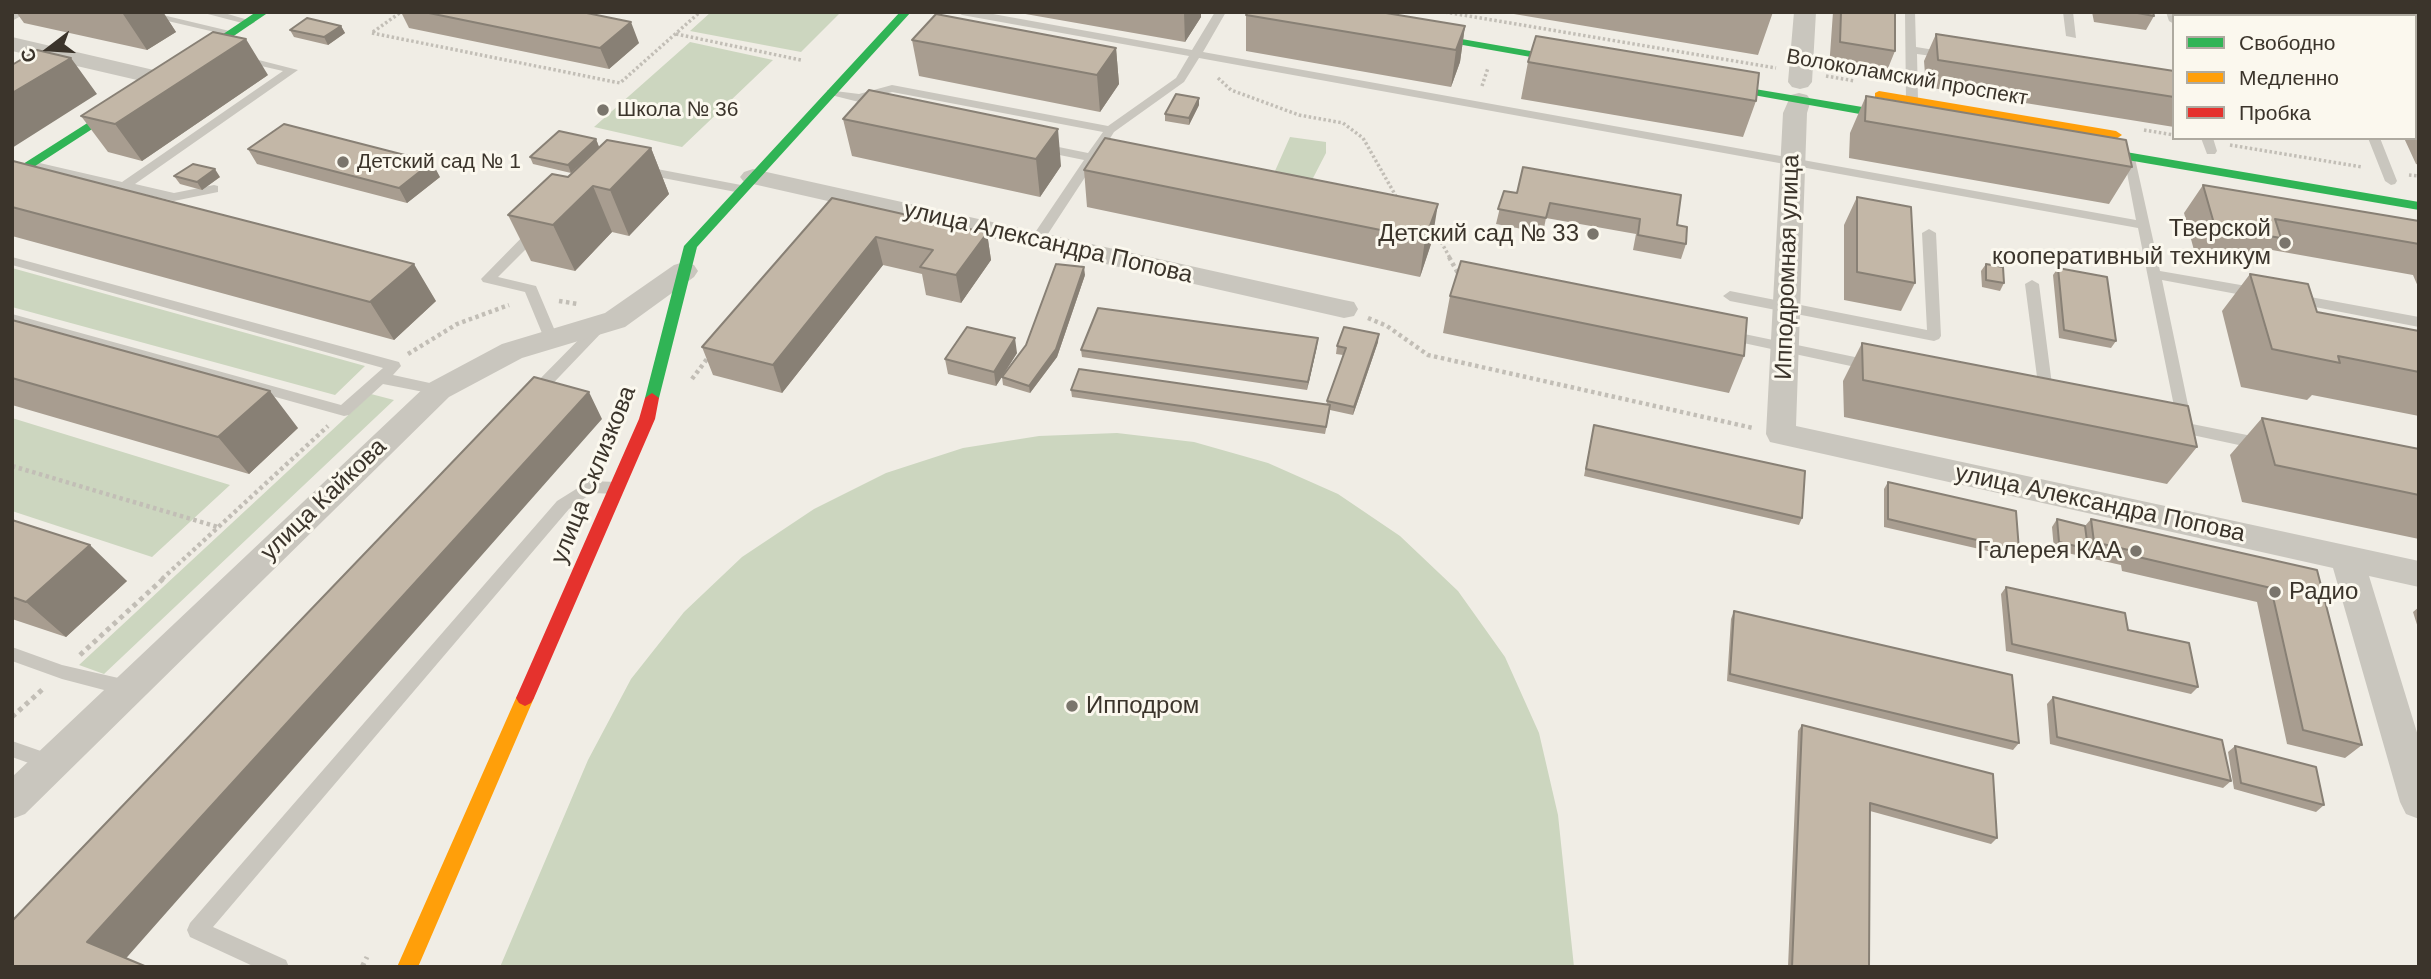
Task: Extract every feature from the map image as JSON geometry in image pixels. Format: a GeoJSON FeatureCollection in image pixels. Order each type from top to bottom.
{"type":"FeatureCollection","features":[{"type":"Feature","properties":{"kind":"street"},"geometry":{"type":"LineString","coordinates":[[12,177],[264,12]]}},
{"type":"Feature","properties":{"kind":"street","name":"улица Склизкова"},"geometry":{"type":"LineString","coordinates":[[407,967],[647,419],[684,271],[695,240],[906,12]]}},
{"type":"Feature","properties":{"kind":"street","name":"Ипподромная улица"},"geometry":{"type":"LineString","coordinates":[[1781,434],[1795,113],[1805,12]]}},
{"type":"Feature","properties":{"kind":"street"},"geometry":{"type":"LineString","coordinates":[[1415,17],[1444,17]]}},
{"type":"Feature","properties":{"kind":"street"},"geometry":{"type":"LineString","coordinates":[[1399,32],[1592,65]]}},
{"type":"Feature","properties":{"kind":"street"},"geometry":{"type":"LineString","coordinates":[[12,44],[79,67],[163,79]]}},
{"type":"Feature","properties":{"kind":"street","name":"Волоколамский проспект"},"geometry":{"type":"LineString","coordinates":[[1688,81],[1799,83],[1925,122]]}},
{"type":"Feature","properties":{"kind":"street","name":"Волоколамский проспект"},"geometry":{"type":"LineString","coordinates":[[1862,92],[2130,137]]}},
{"type":"Feature","properties":{"kind":"street"},"geometry":{"type":"LineString","coordinates":[[2062,145],[2419,206]]}},
{"type":"Feature","properties":{"kind":"street"},"geometry":{"type":"LineString","coordinates":[[2366,177],[2401,178]]}},
{"type":"Feature","properties":{"kind":"street","name":"улица Александра Попова"},"geometry":{"type":"LineString","coordinates":[[747,183],[1037,240],[1344,309]]}},
{"type":"Feature","properties":{"kind":"street","name":"улица Кайкова"},"geometry":{"type":"LineString","coordinates":[[12,802],[127,688],[439,390],[493,360],[551,338],[591,316],[629,313],[684,271]]}},
{"type":"Feature","properties":{"kind":"street","name":"улица Александра Попова"},"geometry":{"type":"LineString","coordinates":[[1781,434],[2419,574]]}},
{"type":"Feature","properties":{"kind":"street"},"geometry":{"type":"LineString","coordinates":[[2347,558],[2419,802]]}},
{"type":"Feature","properties":{"kind":"lane"},"geometry":{"type":"LineString","coordinates":[[12,18],[23,12]]}},
{"type":"Feature","properties":{"kind":"lane"},"geometry":{"type":"LineString","coordinates":[[134,12],[232,33]]}},
{"type":"Feature","properties":{"kind":"lane"},"geometry":{"type":"LineString","coordinates":[[205,12],[250,22]]}},
{"type":"Feature","properties":{"kind":"lane"},"geometry":{"type":"LineString","coordinates":[[962,12],[2144,225]]}},
{"type":"Feature","properties":{"kind":"lane"},"geometry":{"type":"LineString","coordinates":[[1037,240],[1110,130],[1180,80],[1221,12]]}},
{"type":"Feature","properties":{"kind":"lane"},"geometry":{"type":"LineString","coordinates":[[1910,12],[1912,100]]}},
{"type":"Feature","properties":{"kind":"lane"},"geometry":{"type":"LineString","coordinates":[[2068,12],[2072,36]]}},
{"type":"Feature","properties":{"kind":"lane"},"geometry":{"type":"LineString","coordinates":[[1911,50],[1966,59]]}},
{"type":"Feature","properties":{"kind":"lane"},"geometry":{"type":"LineString","coordinates":[[123,187],[292,70],[205,51]]}},
{"type":"Feature","properties":{"kind":"lane"},"geometry":{"type":"LineString","coordinates":[[831,92],[859,98],[892,88],[1110,130]]}},
{"type":"Feature","properties":{"kind":"lane"},"geometry":{"type":"LineString","coordinates":[[859,98],[868,113]]}},
{"type":"Feature","properties":{"kind":"lane"},"geometry":{"type":"LineString","coordinates":[[2375,140],[2401,178]]}},
{"type":"Feature","properties":{"kind":"lane"},"geometry":{"type":"LineString","coordinates":[[1026,145],[1131,166]]}},
{"type":"Feature","properties":{"kind":"lane"},"geometry":{"type":"LineString","coordinates":[[2130,157],[2186,428]]}},
{"type":"Feature","properties":{"kind":"lane"},"geometry":{"type":"LineString","coordinates":[[31,165],[173,197],[214,189]]}},
{"type":"Feature","properties":{"kind":"lane"},"geometry":{"type":"LineString","coordinates":[[630,168],[747,183]]}},
{"type":"Feature","properties":{"kind":"lane"},"geometry":{"type":"LineString","coordinates":[[546,220],[488,278],[531,289],[551,338]]}},
{"type":"Feature","properties":{"kind":"lane"},"geometry":{"type":"LineString","coordinates":[[1730,296],[1934,336],[1929,233]]}},
{"type":"Feature","properties":{"kind":"lane"},"geometry":{"type":"LineString","coordinates":[[12,261],[394,366]]}},
{"type":"Feature","properties":{"kind":"lane"},"geometry":{"type":"LineString","coordinates":[[2154,274],[2419,322]]}},
{"type":"Feature","properties":{"kind":"lane"},"geometry":{"type":"LineString","coordinates":[[2032,284],[2047,401]]}},
{"type":"Feature","properties":{"kind":"lane"},"geometry":{"type":"LineString","coordinates":[[523,405],[591,316]]}},
{"type":"Feature","properties":{"kind":"lane"},"geometry":{"type":"LineString","coordinates":[[12,318],[344,411],[394,366]]}},
{"type":"Feature","properties":{"kind":"lane"},"geometry":{"type":"LineString","coordinates":[[1705,331],[1890,369]]}},
{"type":"Feature","properties":{"kind":"lane"},"geometry":{"type":"LineString","coordinates":[[380,378],[439,390]]}},
{"type":"Feature","properties":{"kind":"lane"},"geometry":{"type":"LineString","coordinates":[[2161,423],[2282,448]]}},
{"type":"Feature","properties":{"kind":"lane"},"geometry":{"type":"LineString","coordinates":[[279,967],[197,930],[564,505],[589,487],[617,488]]}},
{"type":"Feature","properties":{"kind":"lane"},"geometry":{"type":"LineString","coordinates":[[12,654],[62,671],[127,688]]}},
{"type":"Feature","properties":{"kind":"lane"},"geometry":{"type":"LineString","coordinates":[[12,749],[51,763]]}},
{"type":"Feature","properties":{"kind":"path"},"geometry":{"type":"LineString","coordinates":[[401,12],[372,33],[620,83],[700,12]]}},
{"type":"Feature","properties":{"kind":"path"},"geometry":{"type":"LineString","coordinates":[[1444,17],[1799,83]]}},
{"type":"Feature","properties":{"kind":"path"},"geometry":{"type":"LineString","coordinates":[[676,34],[801,60]]}},
{"type":"Feature","properties":{"kind":"path"},"geometry":{"type":"LineString","coordinates":[[1195,56],[1231,90],[1299,115],[1343,123],[1363,138],[1397,198]]}},
{"type":"Feature","properties":{"kind":"path"},"geometry":{"type":"LineString","coordinates":[[1476,105],[1490,61]]}},
{"type":"Feature","properties":{"kind":"path"},"geometry":{"type":"LineString","coordinates":[[2210,146],[2401,178]]}},
{"type":"Feature","properties":{"kind":"path"},"geometry":{"type":"LineString","coordinates":[[1422,225],[1433,227],[1464,283]]}},
{"type":"Feature","properties":{"kind":"path"},"geometry":{"type":"LineString","coordinates":[[394,366],[428,339],[457,324],[536,297],[591,316]]}},
{"type":"Feature","properties":{"kind":"path"},"geometry":{"type":"LineString","coordinates":[[1344,309],[1387,326],[1428,355],[1781,434]]}},
{"type":"Feature","properties":{"kind":"path"},"geometry":{"type":"LineString","coordinates":[[687,385],[712,353]]}},
{"type":"Feature","properties":{"kind":"path"},"geometry":{"type":"LineString","coordinates":[[12,717],[344,411]]}},
{"type":"Feature","properties":{"kind":"path"},"geometry":{"type":"LineString","coordinates":[[12,466],[218,527]]}},
{"type":"Feature","properties":{"kind":"green space"},"geometry":{"type":"Polygon","coordinates":[[[711,12],[841,12],[801,52],[690,31],[711,12]]]}},
{"type":"Feature","properties":{"kind":"green space"},"geometry":{"type":"Polygon","coordinates":[[[690,42],[773,60],[682,147],[594,127],[690,42]]]}},
{"type":"Feature","properties":{"kind":"green space"},"geometry":{"type":"Polygon","coordinates":[[[1290,137],[1326,142],[1326,153],[1312,180],[1275,171],[1290,137]]]}},
{"type":"Feature","properties":{"kind":"green space"},"geometry":{"type":"Polygon","coordinates":[[[12,268],[365,366],[335,395],[12,307],[12,268]]]}},
{"type":"Feature","properties":{"kind":"green space"},"geometry":{"type":"Polygon","coordinates":[[[371,394],[394,400],[104,674],[79,665],[371,394]]]}},
{"type":"Feature","properties":{"kind":"green space"},"geometry":{"type":"Polygon","coordinates":[[[12,418],[230,485],[152,557],[12,511],[12,418]]]}},
{"type":"Feature","properties":{"kind":"green space","name":"Ипподром"},"geometry":{"type":"Polygon","coordinates":[[[1117,433],[1194,442],[1268,463],[1338,494],[1400,536],[1458,591],[1505,657],[1539,733],[1558,815],[1574,967],[500,967],[588,760],[631,679],[684,612],[742,557],[814,509],[886,473],[963,448],[1039,436],[1117,433]]]}},
{"type":"Feature","properties":{"kind":"building"},"geometry":{"type":"Polygon","coordinates":[[[424,12],[582,12],[631,22],[600,48],[424,12]]]}},
{"type":"Feature","properties":{"kind":"building"},"geometry":{"type":"Polygon","coordinates":[[[1248,12],[1380,12],[1465,26],[1456,50],[1246,15],[1248,12]]]}},
{"type":"Feature","properties":{"kind":"building"},"geometry":{"type":"Polygon","coordinates":[[[1841,12],[1895,12],[1895,51],[1840,42],[1841,12]]]}},
{"type":"Feature","properties":{"kind":"building"},"geometry":{"type":"Polygon","coordinates":[[[2132,12],[2153,12],[2154,16],[2132,12]]]}},
{"type":"Feature","properties":{"kind":"building"},"geometry":{"type":"Polygon","coordinates":[[[936,14],[1116,48],[1097,75],[912,40],[936,14]]]}},
{"type":"Feature","properties":{"kind":"building"},"geometry":{"type":"Polygon","coordinates":[[[307,18],[341,26],[324,37],[290,30],[307,18]]]}},
{"type":"Feature","properties":{"kind":"building"},"geometry":{"type":"Polygon","coordinates":[[[213,32],[246,39],[115,124],[81,116],[213,32]]]}},
{"type":"Feature","properties":{"kind":"building"},"geometry":{"type":"Polygon","coordinates":[[[1936,34],[2172,71],[2172,97],[1938,60],[1936,34]]]}},
{"type":"Feature","properties":{"kind":"building"},"geometry":{"type":"Polygon","coordinates":[[[1536,36],[1759,73],[1756,101],[1528,62],[1536,36]]]}},
{"type":"Feature","properties":{"kind":"building"},"geometry":{"type":"Polygon","coordinates":[[[2417,37],[2419,37],[2417,56],[2417,37]]]}},
{"type":"Feature","properties":{"kind":"building"},"geometry":{"type":"Polygon","coordinates":[[[37,50],[71,58],[12,93],[12,65],[37,50]]]}},
{"type":"Feature","properties":{"kind":"building"},"geometry":{"type":"Polygon","coordinates":[[[869,90],[1058,129],[1036,159],[843,119],[869,90]]]}},
{"type":"Feature","properties":{"kind":"building"},"geometry":{"type":"Polygon","coordinates":[[[1176,94],[1199,98],[1189,118],[1165,114],[1176,94]]]}},
{"type":"Feature","properties":{"kind":"building"},"geometry":{"type":"Polygon","coordinates":[[[1866,96],[2126,140],[2132,167],[1865,121],[1866,96]]]}},
{"type":"Feature","properties":{"kind":"building"},"geometry":{"type":"Polygon","coordinates":[[[284,124],[432,162],[399,188],[248,149],[284,124]]]}},
{"type":"Feature","properties":{"kind":"building"},"geometry":{"type":"Polygon","coordinates":[[[559,131],[596,139],[568,165],[530,157],[559,131]]]}},
{"type":"Feature","properties":{"kind":"building"},"geometry":{"type":"Polygon","coordinates":[[[1105,138],[1438,204],[1425,239],[1084,170],[1105,138]]]}},
{"type":"Feature","properties":{"kind":"building"},"geometry":{"type":"Polygon","coordinates":[[[607,140],[651,148],[610,190],[593,186],[553,225],[508,215],[552,174],[568,177],[607,140]]]}},
{"type":"Feature","properties":{"kind":"building"},"geometry":{"type":"Polygon","coordinates":[[[12,161],[414,264],[370,302],[12,207],[12,161]]]}},
{"type":"Feature","properties":{"kind":"building"},"geometry":{"type":"Polygon","coordinates":[[[193,164],[215,169],[197,182],[174,176],[193,164]]]}},
{"type":"Feature","properties":{"kind":"building"},"geometry":{"type":"Polygon","coordinates":[[[1523,167],[1681,195],[1677,225],[1687,227],[1686,244],[1638,235],[1640,219],[1550,203],[1546,218],[1498,209],[1504,191],[1517,193],[1523,167]]]}},
{"type":"Feature","properties":{"kind":"building"},"geometry":{"type":"Polygon","coordinates":[[[2203,185],[2419,221],[2419,244],[2275,219],[2281,238],[2215,227],[2203,185]]]}},
{"type":"Feature","properties":{"kind":"building"},"geometry":{"type":"Polygon","coordinates":[[[1857,197],[1911,207],[1915,283],[1857,272],[1857,197]]]}},
{"type":"Feature","properties":{"kind":"building"},"geometry":{"type":"Polygon","coordinates":[[[832,198],[987,233],[956,275],[920,267],[933,250],[876,237],[773,365],[702,347],[832,198]]]}},
{"type":"Feature","properties":{"kind":"building"},"geometry":{"type":"Polygon","coordinates":[[[1461,261],[1747,318],[1744,356],[1450,296],[1461,261]]]}},
{"type":"Feature","properties":{"kind":"building"},"geometry":{"type":"Polygon","coordinates":[[[1056,264],[1084,267],[1056,349],[1029,386],[1002,377],[1026,345],[1056,264]]]}},
{"type":"Feature","properties":{"kind":"building"},"geometry":{"type":"Polygon","coordinates":[[[1986,264],[2003,267],[2004,283],[1986,280],[1986,264]]]}},
{"type":"Feature","properties":{"kind":"building"},"geometry":{"type":"Polygon","coordinates":[[[2058,268],[2107,277],[2116,341],[2064,330],[2058,268]]]}},
{"type":"Feature","properties":{"kind":"building"},"geometry":{"type":"Polygon","coordinates":[[[2250,274],[2308,284],[2317,312],[2419,331],[2419,372],[2338,356],[2340,363],[2272,349],[2250,274]]]}},
{"type":"Feature","properties":{"kind":"building"},"geometry":{"type":"Polygon","coordinates":[[[1098,308],[1318,338],[1308,382],[1081,350],[1098,308]]]}},
{"type":"Feature","properties":{"kind":"building"},"geometry":{"type":"Polygon","coordinates":[[[12,320],[270,391],[218,437],[12,378],[12,320]]]}},
{"type":"Feature","properties":{"kind":"building"},"geometry":{"type":"Polygon","coordinates":[[[967,327],[1015,338],[994,372],[945,359],[967,327]]]}},
{"type":"Feature","properties":{"kind":"building"},"geometry":{"type":"Polygon","coordinates":[[[1344,327],[1379,334],[1354,407],[1327,401],[1346,348],[1337,346],[1344,327]]]}},
{"type":"Feature","properties":{"kind":"building"},"geometry":{"type":"Polygon","coordinates":[[[1862,343],[2188,406],[2197,447],[1863,380],[1862,343]]]}},
{"type":"Feature","properties":{"kind":"building"},"geometry":{"type":"Polygon","coordinates":[[[1079,369],[1330,405],[1326,427],[1071,390],[1079,369]]]}},
{"type":"Feature","properties":{"kind":"building"},"geometry":{"type":"Polygon","coordinates":[[[534,377],[589,392],[87,942],[147,967],[12,967],[12,921],[534,377]]]}},
{"type":"Feature","properties":{"kind":"building"},"geometry":{"type":"Polygon","coordinates":[[[2262,418],[2419,449],[2419,495],[2275,465],[2262,418]]]}},
{"type":"Feature","properties":{"kind":"building"},"geometry":{"type":"Polygon","coordinates":[[[1594,425],[1805,471],[1802,518],[1586,469],[1594,425]]]}},
{"type":"Feature","properties":{"kind":"building"},"geometry":{"type":"Polygon","coordinates":[[[1888,482],[2016,511],[2019,550],[1888,519],[1888,482]]]}},
{"type":"Feature","properties":{"kind":"building"},"geometry":{"type":"Polygon","coordinates":[[[2057,519],[2085,526],[2088,549],[2059,542],[2057,519]]]}},
{"type":"Feature","properties":{"kind":"building"},"geometry":{"type":"Polygon","coordinates":[[[2091,519],[2317,570],[2362,745],[2303,730],[2271,588],[2134,556],[2133,551],[2094,542],[2091,519]]]}},
{"type":"Feature","properties":{"kind":"building"},"geometry":{"type":"Polygon","coordinates":[[[12,520],[90,545],[26,602],[12,597],[12,520]]]}},
{"type":"Feature","properties":{"kind":"building"},"geometry":{"type":"Polygon","coordinates":[[[2006,587],[2125,613],[2128,630],[2189,643],[2198,687],[2012,644],[2006,587]]]}},
{"type":"Feature","properties":{"kind":"building"},"geometry":{"type":"Polygon","coordinates":[[[1734,611],[2012,675],[2019,743],[1730,674],[1734,611]]]}},
{"type":"Feature","properties":{"kind":"building"},"geometry":{"type":"Polygon","coordinates":[[[2053,697],[2222,740],[2231,781],[2057,737],[2053,697]]]}},
{"type":"Feature","properties":{"kind":"building"},"geometry":{"type":"Polygon","coordinates":[[[1802,725],[1993,774],[1997,838],[1870,803],[1869,967],[1792,967],[1802,725]]]}},
{"type":"Feature","properties":{"kind":"building"},"geometry":{"type":"Polygon","coordinates":[[[2235,746],[2316,767],[2324,805],[2241,783],[2235,746]]]}},
{"type":"Feature","properties":{"kind":"traffic: fast"},"geometry":{"type":"LineString","coordinates":[[184,65],[264,12]]}},
{"type":"Feature","properties":{"kind":"traffic: fast"},"geometry":{"type":"LineString","coordinates":[[652,398],[691,246],[906,12]]}},
{"type":"Feature","properties":{"kind":"traffic: fast"},"geometry":{"type":"LineString","coordinates":[[1410,33],[1582,63]]}},
{"type":"Feature","properties":{"kind":"traffic: fast"},"geometry":{"type":"LineString","coordinates":[[1707,84],[1910,119]]}},
{"type":"Feature","properties":{"kind":"traffic: fast"},"geometry":{"type":"LineString","coordinates":[[12,177],[133,98]]}},
{"type":"Feature","properties":{"kind":"traffic: fast"},"geometry":{"type":"LineString","coordinates":[[2079,148],[2419,206]]}},
{"type":"Feature","properties":{"kind":"traffic: slow"},"geometry":{"type":"LineString","coordinates":[[1879,95],[2116,135]]}},
{"type":"Feature","properties":{"kind":"traffic: slow"},"geometry":{"type":"LineString","coordinates":[[407,967],[525,698]]}},
{"type":"Feature","properties":{"kind":"traffic: jam"},"geometry":{"type":"LineString","coordinates":[[525,698],[647,419],[652,398]]}},
{"type":"Feature","properties":{"kind":"place","name":"Школа № 36"},"geometry":{"type":"Point","coordinates":[603,110]}},
{"type":"Feature","properties":{"kind":"place","name":"Детский сад № 1"},"geometry":{"type":"Point","coordinates":[343,162]}},
{"type":"Feature","properties":{"kind":"place","name":"Детский сад № 33"},"geometry":{"type":"Point","coordinates":[1593,234]}},
{"type":"Feature","properties":{"kind":"place","name":"Тверской кооперативный техникум"},"geometry":{"type":"Point","coordinates":[2285,243]}},
{"type":"Feature","properties":{"kind":"place","name":"Галерея КАА"},"geometry":{"type":"Point","coordinates":[2136,551]}},
{"type":"Feature","properties":{"kind":"place","name":"Радио"},"geometry":{"type":"Point","coordinates":[2275,592]}},
{"type":"Feature","properties":{"kind":"place","name":"Ипподром"},"geometry":{"type":"Point","coordinates":[1072,706]}}]}
